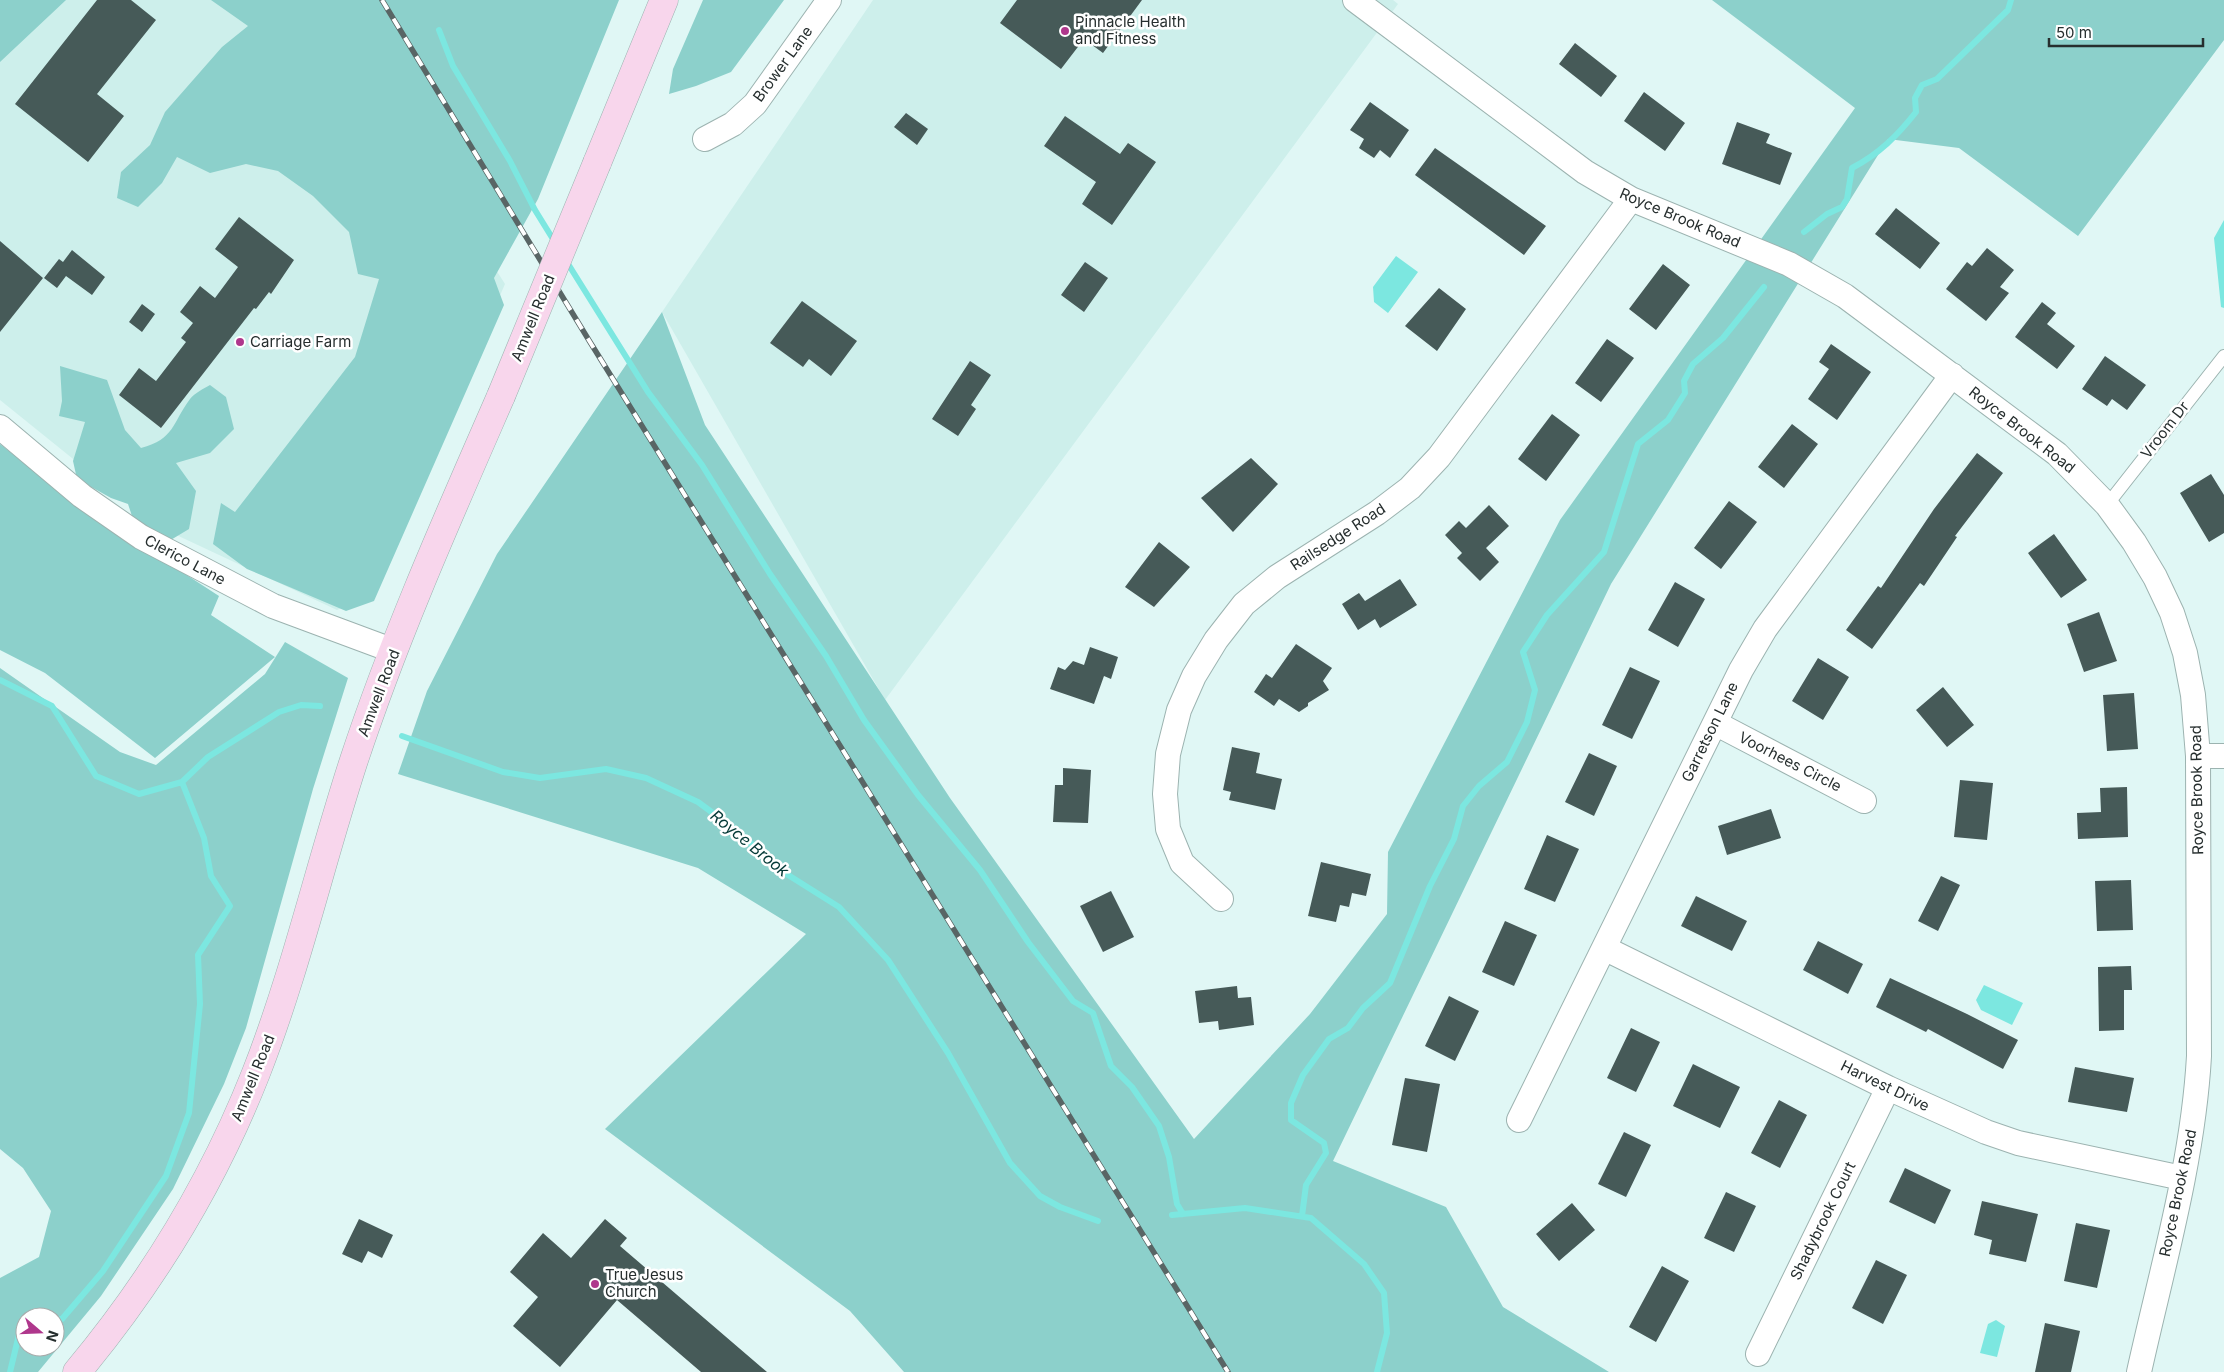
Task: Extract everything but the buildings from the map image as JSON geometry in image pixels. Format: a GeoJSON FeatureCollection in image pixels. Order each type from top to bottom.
{"type":"FeatureCollection","features":[{"type":"Feature","properties":{"kind":"main road","name":"Amwell Road"},"geometry":{"type":"LineString","coordinates":[[77,1372],[129,1306],[159,1262],[226,1142],[273,1028],[353,762],[394,651],[664,0]]}},
{"type":"Feature","properties":{"kind":"street","name":"Brower Lane"},"geometry":{"type":"LineString","coordinates":[[705,139],[733,124],[755,104],[829,0]]}},
{"type":"Feature","properties":{"kind":"street","name":"Royce Brook Road"},"geometry":{"type":"LineString","coordinates":[[1355,0],[1585,172],[1631,199],[1789,264],[1845,296],[2057,454],[2107,505],[2143,556],[2172,613],[2185,653],[2193,695],[2198,756],[2199,1056],[2196,1104],[2182,1178],[2139,1372]]}},
{"type":"Feature","properties":{"kind":"street","name":"Railsedge Road"},"geometry":{"type":"LineString","coordinates":[[1221,898],[1182,862],[1168,829],[1165,794],[1168,754],[1179,710],[1194,676],[1216,640],[1244,604],[1277,577],[1403,493],[1439,458],[1631,199]]}},
{"type":"Feature","properties":{"kind":"street","name":"Garretson Lane"},"geometry":{"type":"LineString","coordinates":[[1520,1120],[1741,670],[1765,629],[1952,376]]}},
{"type":"Feature","properties":{"kind":"street","name":"Clerico Lane"},"geometry":{"type":"LineString","coordinates":[[0,427],[82,496],[141,537],[273,606],[394,651]]}},
{"type":"Feature","properties":{"kind":"street","name":"Voorhees Circle"},"geometry":{"type":"LineString","coordinates":[[1716,723],[1864,801]]}},
{"type":"Feature","properties":{"kind":"street"},"geometry":{"type":"LineString","coordinates":[[2198,756],[2224,756]]}},
{"type":"Feature","properties":{"kind":"street","name":"Harvest Drive"},"geometry":{"type":"LineString","coordinates":[[1604,948],[1945,1116],[2018,1143],[2182,1178]]}},
{"type":"Feature","properties":{"kind":"street","name":"Shadybrook Court"},"geometry":{"type":"LineString","coordinates":[[1758,1354],[1888,1088]]}},
{"type":"Feature","properties":{"kind":"lane","name":"Vroom Dr"},"geometry":{"type":"LineString","coordinates":[[2107,505],[2224,356]]}},
{"type":"Feature","properties":{"kind":"shaded area"},"geometry":{"type":"Polygon","coordinates":[[[0,0],[66,0],[0,62],[0,0]]]}},
{"type":"Feature","properties":{"kind":"shaded area","name":"Carriage Farm"},"geometry":{"type":"Polygon","coordinates":[[[57,0],[325,0],[505,284],[369,596],[337,610],[155,525],[0,400],[0,53],[57,0]]]}},
{"type":"Feature","properties":{"kind":"shaded area"},"geometry":{"type":"Polygon","coordinates":[[[211,0],[619,0],[538,199],[494,278],[504,305],[374,601],[346,611],[247,569],[213,544],[221,503],[235,512],[355,357],[379,279],[358,274],[349,232],[313,196],[278,171],[246,164],[210,173],[177,157],[162,183],[138,207],[117,198],[121,172],[150,145],[165,112],[222,47],[248,26],[211,0]]]}},
{"type":"Feature","properties":{"kind":"shaded area"},"geometry":{"type":"Polygon","coordinates":[[[703,0],[784,0],[731,72],[669,94],[673,69],[703,0]]]}},
{"type":"Feature","properties":{"kind":"shaded area"},"geometry":{"type":"Polygon","coordinates":[[[873,0],[1393,0],[1398,4],[885,700],[662,312],[873,0]]]}},
{"type":"Feature","properties":{"kind":"shaded area"},"geometry":{"type":"Polygon","coordinates":[[[1712,0],[2224,0],[2224,40],[2078,236],[1959,148],[1888,139],[1611,584],[1333,1161],[1446,1207],[1503,1307],[1609,1372],[904,1372],[850,1311],[605,1129],[806,934],[698,868],[398,774],[427,691],[497,554],[662,312],[705,425],[950,798],[1194,1139],[1310,1014],[1387,914],[1388,852],[1560,520],[1855,108],[1712,0]]]}},
{"type":"Feature","properties":{"kind":"shaded area"},"geometry":{"type":"Polygon","coordinates":[[[2224,220],[2224,308],[2221,307],[2214,238],[2224,220]]]}},
{"type":"Feature","properties":{"kind":"shaded area"},"geometry":{"type":"Polygon","coordinates":[[[1396,256],[1418,272],[1388,313],[1374,302],[1373,287],[1396,256]]]}},
{"type":"Feature","properties":{"kind":"shaded area"},"geometry":{"type":"Polygon","coordinates":[[[60,366],[107,380],[125,430],[141,448],[167,435],[190,399],[210,385],[226,397],[234,429],[210,453],[176,463],[196,491],[189,529],[169,541],[134,522],[128,504],[111,498],[77,479],[73,461],[85,422],[59,416],[62,401],[60,366]]]}},
{"type":"Feature","properties":{"kind":"shaded area"},"geometry":{"type":"Polygon","coordinates":[[[0,444],[71,500],[219,596],[211,615],[275,657],[155,758],[45,673],[0,650],[0,444]]]}},
{"type":"Feature","properties":{"kind":"shaded area"},"geometry":{"type":"Polygon","coordinates":[[[285,642],[348,678],[313,789],[246,1028],[224,1084],[173,1189],[101,1296],[65,1339],[65,1307],[15,1307],[15,1357],[50,1357],[38,1372],[0,1372],[0,1278],[39,1257],[51,1211],[23,1168],[0,1149],[0,668],[120,752],[156,765],[265,674],[285,642]]]}},
{"type":"Feature","properties":{"kind":"shaded area"},"geometry":{"type":"Polygon","coordinates":[[[1984,985],[2023,1003],[2012,1025],[1981,1010],[1976,1000],[1984,985]]]}},
{"type":"Feature","properties":{"kind":"shaded area"},"geometry":{"type":"Polygon","coordinates":[[[1996,1320],[2005,1326],[1997,1357],[1980,1353],[1988,1324],[1996,1320]]]}},
{"type":"Feature","properties":{"kind":"waterway"},"geometry":{"type":"LineString","coordinates":[[1804,232],[1827,214],[1842,207],[1847,199],[1852,168],[1862,163],[1887,144],[1902,129],[1916,112],[1915,98],[1922,85],[1937,79],[2008,10],[2011,0]]}},
{"type":"Feature","properties":{"kind":"waterway"},"geometry":{"type":"LineString","coordinates":[[439,30],[453,66],[510,161],[535,210],[556,244]]}},
{"type":"Feature","properties":{"kind":"waterway"},"geometry":{"type":"LineString","coordinates":[[565,259],[648,392],[702,465],[770,574],[826,656],[864,720],[918,795],[980,870],[1028,942],[1073,1001],[1093,1013],[1111,1066],[1132,1087],[1159,1126],[1169,1157],[1177,1204],[1183,1214]]}},
{"type":"Feature","properties":{"kind":"waterway"},"geometry":{"type":"LineString","coordinates":[[1302,1216],[1306,1185],[1326,1153],[1324,1143],[1291,1120],[1291,1103],[1303,1075],[1329,1039],[1348,1028],[1363,1008],[1390,983],[1430,886],[1454,839],[1463,806],[1479,786],[1507,762],[1527,722],[1535,690],[1523,652],[1547,615],[1604,552],[1638,444],[1668,420],[1685,393],[1684,381],[1693,364],[1723,338],[1764,287]]}},
{"type":"Feature","properties":{"kind":"waterway","name":"Royce Brook"},"geometry":{"type":"LineString","coordinates":[[0,680],[52,706],[96,776],[139,794],[182,782],[208,757],[279,712],[301,705],[320,706]]}},
{"type":"Feature","properties":{"kind":"waterway","name":"Royce Brook"},"geometry":{"type":"LineString","coordinates":[[402,736],[503,772],[540,778],[606,769],[646,778],[698,802],[740,833],[777,868],[839,907],[888,960],[948,1053],[1010,1163],[1040,1196],[1060,1207],[1098,1221]]}},
{"type":"Feature","properties":{"kind":"waterway"},"geometry":{"type":"LineString","coordinates":[[65,1315],[103,1271],[166,1176],[189,1113],[200,1004],[198,955],[230,906],[211,876],[204,838],[182,782]]}},
{"type":"Feature","properties":{"kind":"waterway","name":"Royce Brook"},"geometry":{"type":"LineString","coordinates":[[1172,1215],[1245,1208],[1311,1218],[1364,1264],[1384,1293],[1387,1333],[1377,1372]]}},
{"type":"Feature","properties":{"kind":"waterway"},"geometry":{"type":"LineString","coordinates":[[10,1372],[15,1351]]}},
{"type":"Feature","properties":{"kind":"railway"},"geometry":{"type":"LineString","coordinates":[[382,0],[590,342],[1228,1372]]}},
{"type":"Feature","properties":{"kind":"place","name":"Pinnacle Health and Fitness"},"geometry":{"type":"Point","coordinates":[1065,31]}},
{"type":"Feature","properties":{"kind":"place","name":"Carriage Farm"},"geometry":{"type":"Point","coordinates":[240,342]}},
{"type":"Feature","properties":{"kind":"place","name":"True Jesus Church"},"geometry":{"type":"Point","coordinates":[595,1284]}}]}
